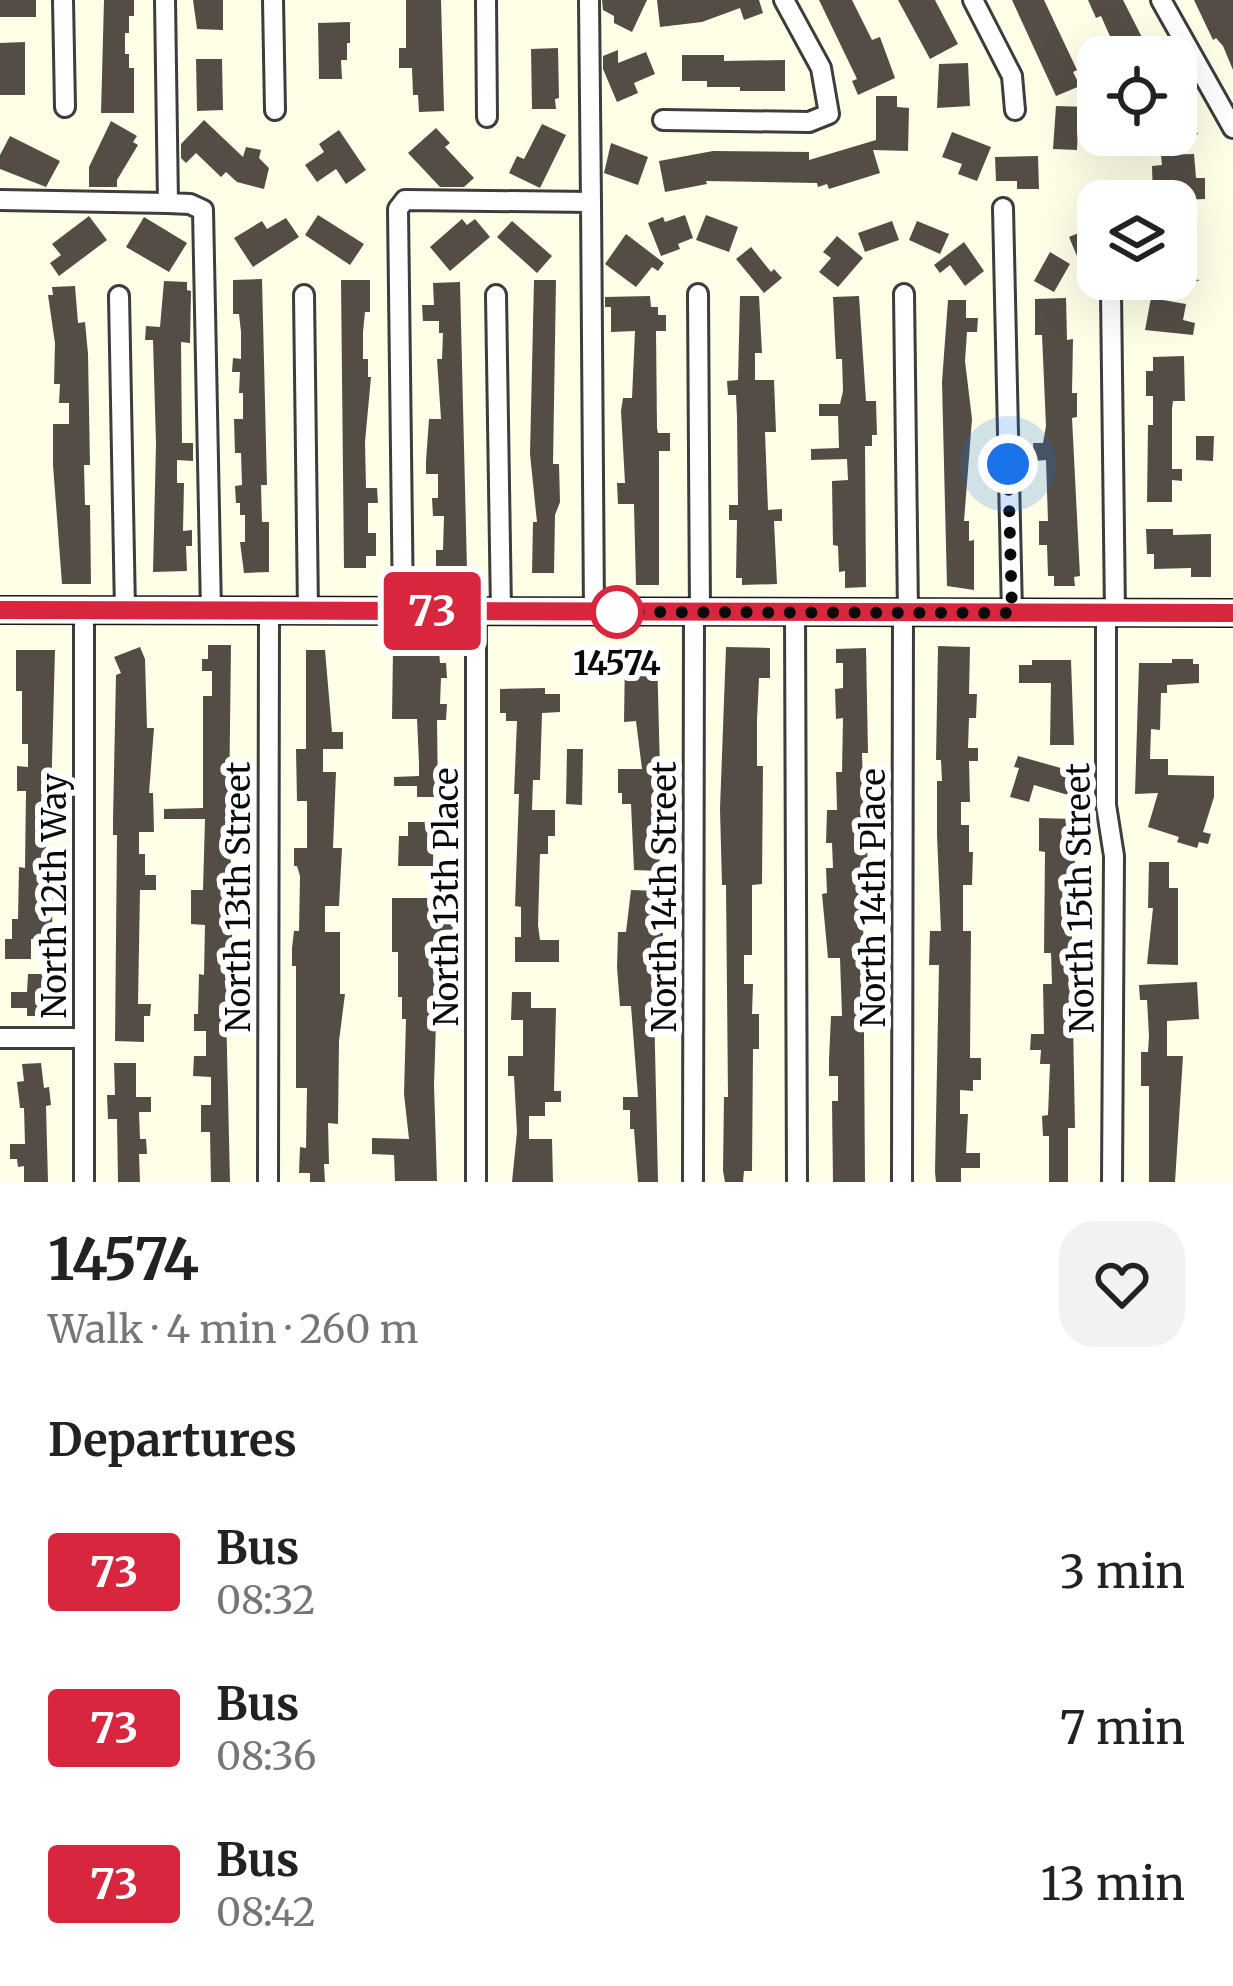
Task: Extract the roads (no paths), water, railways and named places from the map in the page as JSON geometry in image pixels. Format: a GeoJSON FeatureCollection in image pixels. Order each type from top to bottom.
{"type":"FeatureCollection","features":[{"type":"Feature","properties":{"kind":"main road"},"geometry":{"type":"LineString","coordinates":[[0,610],[1233,613]]}},
{"type":"Feature","properties":{"kind":"street"},"geometry":{"type":"LineString","coordinates":[[63,0],[65,107]]}},
{"type":"Feature","properties":{"kind":"street"},"geometry":{"type":"LineString","coordinates":[[165,0],[168,203]]}},
{"type":"Feature","properties":{"kind":"street"},"geometry":{"type":"LineString","coordinates":[[273,0],[275,110]]}},
{"type":"Feature","properties":{"kind":"street"},"geometry":{"type":"LineString","coordinates":[[486,0],[487,117]]}},
{"type":"Feature","properties":{"kind":"street"},"geometry":{"type":"LineString","coordinates":[[589,0],[594,612]]}},
{"type":"Feature","properties":{"kind":"street"},"geometry":{"type":"LineString","coordinates":[[663,120],[809,122],[830,114],[821,68],[784,0]]}},
{"type":"Feature","properties":{"kind":"street"},"geometry":{"type":"LineString","coordinates":[[973,0],[1012,76],[1015,110]]}},
{"type":"Feature","properties":{"kind":"street"},"geometry":{"type":"LineString","coordinates":[[1161,0],[1233,128]]}},
{"type":"Feature","properties":{"kind":"street"},"geometry":{"type":"LineString","coordinates":[[0,200],[190,204],[203,211],[211,611]]}},
{"type":"Feature","properties":{"kind":"street"},"geometry":{"type":"LineString","coordinates":[[403,611],[398,209],[406,200],[591,202]]}},
{"type":"Feature","properties":{"kind":"street"},"geometry":{"type":"LineString","coordinates":[[1003,208],[1012,613]]}},
{"type":"Feature","properties":{"kind":"street","name":"North 14th Place"},"geometry":{"type":"LineString","coordinates":[[902,1182],[904,293]]}},
{"type":"Feature","properties":{"kind":"street","name":"North 14th Street"},"geometry":{"type":"LineString","coordinates":[[693,1182],[698,294]]}},
{"type":"Feature","properties":{"kind":"street"},"geometry":{"type":"LineString","coordinates":[[304,295],[308,611]]}},
{"type":"Feature","properties":{"kind":"street","name":"North 13th Place"},"geometry":{"type":"LineString","coordinates":[[476,1182],[496,295]]}},
{"type":"Feature","properties":{"kind":"street"},"geometry":{"type":"LineString","coordinates":[[119,296],[125,611]]}},
{"type":"Feature","properties":{"kind":"street","name":"North 15th Street"},"geometry":{"type":"LineString","coordinates":[[1111,300],[1106,805],[1114,856],[1112,1182]]}},
{"type":"Feature","properties":{"kind":"street","name":"North 12th Way"},"geometry":{"type":"LineString","coordinates":[[84,611],[84,1182]]}},
{"type":"Feature","properties":{"kind":"street","name":"North 13th Street"},"geometry":{"type":"LineString","coordinates":[[268,611],[268,1182]]}},
{"type":"Feature","properties":{"kind":"street"},"geometry":{"type":"LineString","coordinates":[[795,614],[797,1182]]}},
{"type":"Feature","properties":{"kind":"street"},"geometry":{"type":"LineString","coordinates":[[0,1038],[83,1038]]}},
{"type":"Feature","properties":{"kind":"place","name":"14574"},"geometry":{"type":"Point","coordinates":[617,612]}}]}
